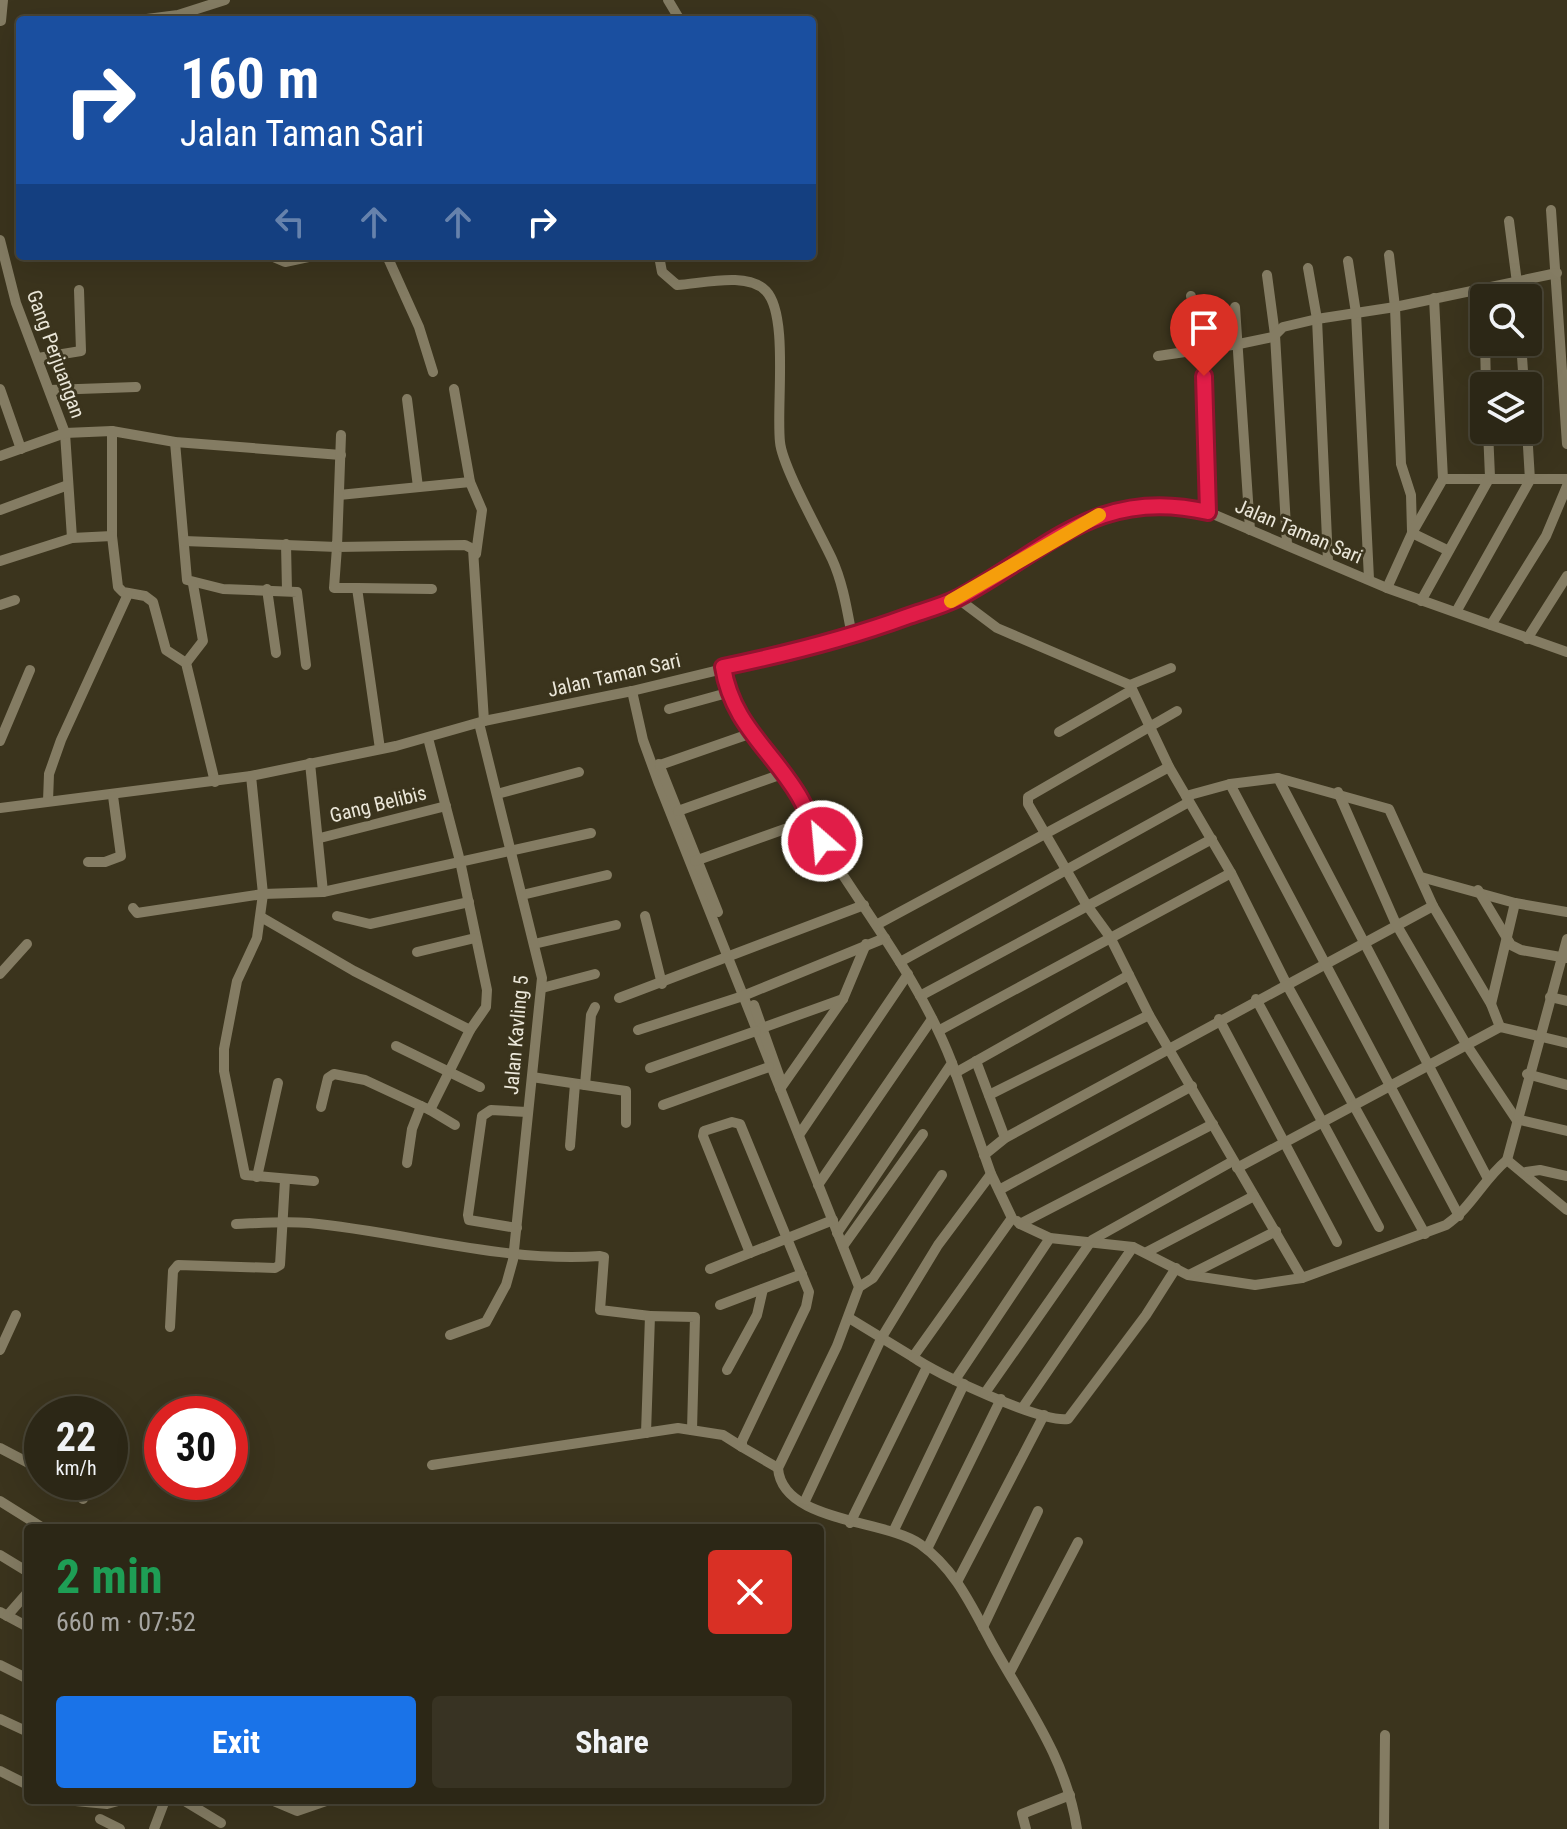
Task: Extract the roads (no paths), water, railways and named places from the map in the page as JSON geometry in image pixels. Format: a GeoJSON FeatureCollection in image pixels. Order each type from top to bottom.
{"type":"FeatureCollection","features":[{"type":"Feature","properties":{"kind":"street"},"geometry":{"type":"LineString","coordinates":[[1,21],[3,0]]}},
{"type":"Feature","properties":{"kind":"street"},"geometry":{"type":"LineString","coordinates":[[170,16],[225,0]]}},
{"type":"Feature","properties":{"kind":"street"},"geometry":{"type":"LineString","coordinates":[[1551,210],[1567,444]]}},
{"type":"Feature","properties":{"kind":"street"},"geometry":{"type":"LineString","coordinates":[[1509,221],[1518,284]]}},
{"type":"Feature","properties":{"kind":"street","name":"Gang Perjuangan"},"geometry":{"type":"LineString","coordinates":[[0,240],[15,293],[65,433],[72,538]]}},
{"type":"Feature","properties":{"kind":"street"},"geometry":{"type":"LineString","coordinates":[[1389,255],[1395,307],[1401,464],[1411,495],[1412,533]]}},
{"type":"Feature","properties":{"kind":"street"},"geometry":{"type":"LineString","coordinates":[[389,260],[419,327],[433,372]]}},
{"type":"Feature","properties":{"kind":"street"},"geometry":{"type":"LineString","coordinates":[[660,260],[662,272],[677,285],[720,281],[752,284],[764,289],[770,296],[779,332],[780,445],[833,563],[852,636]]}},
{"type":"Feature","properties":{"kind":"street"},"geometry":{"type":"LineString","coordinates":[[1348,261],[1356,313],[1369,579]]}},
{"type":"Feature","properties":{"kind":"street"},"geometry":{"type":"LineString","coordinates":[[1308,268],[1317,319],[1328,561]]}},
{"type":"Feature","properties":{"kind":"street"},"geometry":{"type":"LineString","coordinates":[[1500,284],[1557,273]]}},
{"type":"Feature","properties":{"kind":"street"},"geometry":{"type":"LineString","coordinates":[[1267,275],[1275,335],[1287,544]]}},
{"type":"Feature","properties":{"kind":"street"},"geometry":{"type":"LineString","coordinates":[[0,287],[15,293]]}},
{"type":"Feature","properties":{"kind":"street"},"geometry":{"type":"LineString","coordinates":[[38,358],[81,351],[79,290]]}},
{"type":"Feature","properties":{"kind":"street"},"geometry":{"type":"LineString","coordinates":[[1158,356],[1239,344],[1275,335],[1283,327],[1317,319],[1395,307],[1470,290]]}},
{"type":"Feature","properties":{"kind":"street"},"geometry":{"type":"LineString","coordinates":[[1191,296],[1203,349],[1208,512]]}},
{"type":"Feature","properties":{"kind":"street"},"geometry":{"type":"LineString","coordinates":[[1387,588],[1443,471],[1434,298]]}},
{"type":"Feature","properties":{"kind":"street"},"geometry":{"type":"LineString","coordinates":[[1235,307],[1250,530]]}},
{"type":"Feature","properties":{"kind":"street"},"geometry":{"type":"LineString","coordinates":[[50,390],[136,387]]}},
{"type":"Feature","properties":{"kind":"street"},"geometry":{"type":"LineString","coordinates":[[0,389],[21,449]]}},
{"type":"Feature","properties":{"kind":"street","name":"Jalan Kavling 5"},"geometry":{"type":"LineString","coordinates":[[450,1335],[486,1322],[506,1285],[514,1256],[542,988],[482,722],[474,586],[482,510],[470,482],[454,389]]}},
{"type":"Feature","properties":{"kind":"street"},"geometry":{"type":"LineString","coordinates":[[407,399],[418,487]]}},
{"type":"Feature","properties":{"kind":"street"},"geometry":{"type":"LineString","coordinates":[[0,456],[65,433],[112,431],[175,442],[341,455]]}},
{"type":"Feature","properties":{"kind":"street"},"geometry":{"type":"LineString","coordinates":[[112,431],[112,536],[118,587],[128,594],[145,596],[153,602],[166,650],[186,663],[215,782]]}},
{"type":"Feature","properties":{"kind":"street"},"geometry":{"type":"LineString","coordinates":[[341,435],[334,588],[432,589]]}},
{"type":"Feature","properties":{"kind":"street"},"geometry":{"type":"LineString","coordinates":[[175,442],[187,580],[193,584],[223,589],[297,592],[306,665]]}},
{"type":"Feature","properties":{"kind":"street"},"geometry":{"type":"LineString","coordinates":[[1421,601],[1490,477],[1489,444]]}},
{"type":"Feature","properties":{"kind":"street"},"geometry":{"type":"LineString","coordinates":[[1456,612],[1530,480],[1528,444]]}},
{"type":"Feature","properties":{"kind":"street"},"geometry":{"type":"LineString","coordinates":[[1443,471],[1530,480],[1567,479]]}},
{"type":"Feature","properties":{"kind":"street"},"geometry":{"type":"LineString","coordinates":[[339,495],[470,482]]}},
{"type":"Feature","properties":{"kind":"street"},"geometry":{"type":"LineString","coordinates":[[0,510],[68,485]]}},
{"type":"Feature","properties":{"kind":"street"},"geometry":{"type":"LineString","coordinates":[[1491,625],[1546,536],[1567,486]]}},
{"type":"Feature","properties":{"kind":"street","name":"Jalan Taman Sari"},"geometry":{"type":"LineString","coordinates":[[0,808],[251,776],[428,738],[482,722],[632,691],[852,636],[957,598],[1083,522],[1109,511],[1157,503],[1208,512],[1387,588],[1567,652]]}},
{"type":"Feature","properties":{"kind":"street"},"geometry":{"type":"LineString","coordinates":[[1412,533],[1447,550]]}},
{"type":"Feature","properties":{"kind":"street"},"geometry":{"type":"LineString","coordinates":[[0,561],[72,538],[112,536]]}},
{"type":"Feature","properties":{"kind":"street"},"geometry":{"type":"LineString","coordinates":[[184,541],[337,547],[465,545],[476,554]]}},
{"type":"Feature","properties":{"kind":"street"},"geometry":{"type":"LineString","coordinates":[[286,544],[287,591]]}},
{"type":"Feature","properties":{"kind":"street"},"geometry":{"type":"LineString","coordinates":[[1527,639],[1567,576]]}},
{"type":"Feature","properties":{"kind":"street"},"geometry":{"type":"LineString","coordinates":[[186,663],[203,641],[193,584]]}},
{"type":"Feature","properties":{"kind":"street"},"geometry":{"type":"LineString","coordinates":[[357,588],[380,749]]}},
{"type":"Feature","properties":{"kind":"street"},"geometry":{"type":"LineString","coordinates":[[267,589],[276,653]]}},
{"type":"Feature","properties":{"kind":"street"},"geometry":{"type":"LineString","coordinates":[[48,801],[49,774],[61,740],[128,594]]}},
{"type":"Feature","properties":{"kind":"street"},"geometry":{"type":"LineString","coordinates":[[957,598],[997,628],[1131,687],[1169,767],[1231,873],[1287,985],[1425,1234]]}},
{"type":"Feature","properties":{"kind":"street"},"geometry":{"type":"LineString","coordinates":[[0,605],[15,600]]}},
{"type":"Feature","properties":{"kind":"street"},"geometry":{"type":"LineString","coordinates":[[723,667],[727,693],[736,712],[798,795],[810,820],[878,924],[940,1030],[991,1174],[1016,1221],[1050,1238],[1092,1240],[1133,1247],[1188,1275],[1233,1284],[1302,1278],[1425,1234],[1459,1216],[1487,1177],[1507,1160],[1527,1074],[1564,958],[1567,939]]}},
{"type":"Feature","properties":{"kind":"street"},"geometry":{"type":"LineString","coordinates":[[1059,732],[1131,687],[1171,668]]}},
{"type":"Feature","properties":{"kind":"street"},"geometry":{"type":"LineString","coordinates":[[0,741],[30,670]]}},
{"type":"Feature","properties":{"kind":"street"},"geometry":{"type":"LineString","coordinates":[[632,691],[643,730],[682,834],[859,1287],[849,1318],[778,1468],[778,1481],[787,1492],[804,1503],[850,1523],[894,1530],[927,1549],[958,1580],[1055,1751],[1070,1795],[1077,1829]]}},
{"type":"Feature","properties":{"kind":"street"},"geometry":{"type":"LineString","coordinates":[[669,709],[727,693]]}},
{"type":"Feature","properties":{"kind":"street"},"geometry":{"type":"LineString","coordinates":[[1177,711],[1150,729],[1049,782],[1028,797],[1028,804],[1086,904],[1110,937],[1149,1015],[1302,1278]]}},
{"type":"Feature","properties":{"kind":"street"},"geometry":{"type":"LineString","coordinates":[[643,730],[660,765],[663,783],[678,811],[682,834]]}},
{"type":"Feature","properties":{"kind":"street"},"geometry":{"type":"LineString","coordinates":[[660,765],[752,733]]}},
{"type":"Feature","properties":{"kind":"street"},"geometry":{"type":"LineString","coordinates":[[407,1163],[412,1129],[486,1007],[487,990],[460,861],[428,738]]}},
{"type":"Feature","properties":{"kind":"street"},"geometry":{"type":"LineString","coordinates":[[310,763],[320,838],[323,892]]}},
{"type":"Feature","properties":{"kind":"street"},"geometry":{"type":"LineString","coordinates":[[878,924],[1169,767]]}},
{"type":"Feature","properties":{"kind":"street"},"geometry":{"type":"LineString","coordinates":[[497,794],[579,772]]}},
{"type":"Feature","properties":{"kind":"street"},"geometry":{"type":"LineString","coordinates":[[678,811],[782,774]]}},
{"type":"Feature","properties":{"kind":"street"},"geometry":{"type":"LineString","coordinates":[[251,776],[263,894],[261,917],[252,951],[237,981],[224,1049],[224,1071],[245,1175],[314,1181]]}},
{"type":"Feature","properties":{"kind":"street"},"geometry":{"type":"LineString","coordinates":[[1278,778],[1426,1066],[1487,1177]]}},
{"type":"Feature","properties":{"kind":"street"},"geometry":{"type":"LineString","coordinates":[[900,962],[1187,799],[1230,784],[1278,778],[1338,792],[1389,809],[1433,906],[1491,1004],[1500,1027]]}},
{"type":"Feature","properties":{"kind":"street"},"geometry":{"type":"LineString","coordinates":[[1230,784],[1459,1216]]}},
{"type":"Feature","properties":{"kind":"street"},"geometry":{"type":"LineString","coordinates":[[1338,792],[1396,924],[1466,1044],[1516,1119],[1567,1131]]}},
{"type":"Feature","properties":{"kind":"street"},"geometry":{"type":"LineString","coordinates":[[88,862],[105,862],[121,856],[113,796]]}},
{"type":"Feature","properties":{"kind":"street","name":"Gang Belibis"},"geometry":{"type":"LineString","coordinates":[[320,838],[446,806]]}},
{"type":"Feature","properties":{"kind":"street"},"geometry":{"type":"LineString","coordinates":[[694,862],[810,820]]}},
{"type":"Feature","properties":{"kind":"street"},"geometry":{"type":"LineString","coordinates":[[133,908],[137,913],[263,894],[323,892],[591,833]]}},
{"type":"Feature","properties":{"kind":"street"},"geometry":{"type":"LineString","coordinates":[[920,996],[1086,904],[1212,839]]}},
{"type":"Feature","properties":{"kind":"street"},"geometry":{"type":"LineString","coordinates":[[940,1030],[1231,873]]}},
{"type":"Feature","properties":{"kind":"street"},"geometry":{"type":"LineString","coordinates":[[522,895],[607,875]]}},
{"type":"Feature","properties":{"kind":"street"},"geometry":{"type":"LineString","coordinates":[[1421,877],[1478,890],[1515,903],[1567,912]]}},
{"type":"Feature","properties":{"kind":"street"},"geometry":{"type":"LineString","coordinates":[[1478,890],[1506,939],[1521,950],[1564,958]]}},
{"type":"Feature","properties":{"kind":"street"},"geometry":{"type":"LineString","coordinates":[[337,916],[370,924],[469,902]]}},
{"type":"Feature","properties":{"kind":"street"},"geometry":{"type":"LineString","coordinates":[[1491,1004],[1515,903]]}},
{"type":"Feature","properties":{"kind":"street"},"geometry":{"type":"LineString","coordinates":[[619,998],[864,905]]}},
{"type":"Feature","properties":{"kind":"street"},"geometry":{"type":"LineString","coordinates":[[984,1155],[1005,1138],[1172,1050],[1219,1019],[1433,906]]}},
{"type":"Feature","properties":{"kind":"street"},"geometry":{"type":"LineString","coordinates":[[645,916],[662,984]]}},
{"type":"Feature","properties":{"kind":"street"},"geometry":{"type":"LineString","coordinates":[[261,917],[354,971],[470,1030]]}},
{"type":"Feature","properties":{"kind":"street"},"geometry":{"type":"LineString","coordinates":[[534,944],[616,925]]}},
{"type":"Feature","properties":{"kind":"street"},"geometry":{"type":"LineString","coordinates":[[417,952],[475,938]]}},
{"type":"Feature","properties":{"kind":"street"},"geometry":{"type":"LineString","coordinates":[[638,1030],[746,995],[885,938]]}},
{"type":"Feature","properties":{"kind":"street"},"geometry":{"type":"LineString","coordinates":[[0,974],[27,944]]}},
{"type":"Feature","properties":{"kind":"street"},"geometry":{"type":"LineString","coordinates":[[782,1092],[843,999],[866,944]]}},
{"type":"Feature","properties":{"kind":"street"},"geometry":{"type":"LineString","coordinates":[[542,988],[595,974]]}},
{"type":"Feature","properties":{"kind":"street"},"geometry":{"type":"LineString","coordinates":[[799,1135],[908,974]]}},
{"type":"Feature","properties":{"kind":"street"},"geometry":{"type":"LineString","coordinates":[[837,1233],[954,1068],[976,1061],[1129,975]]}},
{"type":"Feature","properties":{"kind":"street"},"geometry":{"type":"LineString","coordinates":[[1550,997],[1567,1001]]}},
{"type":"Feature","properties":{"kind":"street"},"geometry":{"type":"LineString","coordinates":[[650,1068],[843,999]]}},
{"type":"Feature","properties":{"kind":"street"},"geometry":{"type":"LineString","coordinates":[[1256,999],[1379,1227]]}},
{"type":"Feature","properties":{"kind":"street"},"geometry":{"type":"LineString","coordinates":[[570,1146],[591,1015],[595,1007]]}},
{"type":"Feature","properties":{"kind":"street"},"geometry":{"type":"LineString","coordinates":[[989,1095],[1149,1015]]}},
{"type":"Feature","properties":{"kind":"street"},"geometry":{"type":"LineString","coordinates":[[818,1185],[932,1019]]}},
{"type":"Feature","properties":{"kind":"street"},"geometry":{"type":"LineString","coordinates":[[1219,1019],[1337,1242]]}},
{"type":"Feature","properties":{"kind":"street"},"geometry":{"type":"LineString","coordinates":[[985,1393],[1092,1240],[1500,1027],[1567,1043]]}},
{"type":"Feature","properties":{"kind":"street"},"geometry":{"type":"LineString","coordinates":[[759,1029],[769,1067],[782,1092]]}},
{"type":"Feature","properties":{"kind":"street"},"geometry":{"type":"LineString","coordinates":[[396,1046],[480,1087]]}},
{"type":"Feature","properties":{"kind":"street"},"geometry":{"type":"LineString","coordinates":[[976,1061],[1005,1138]]}},
{"type":"Feature","properties":{"kind":"street"},"geometry":{"type":"LineString","coordinates":[[663,1105],[769,1067]]}},
{"type":"Feature","properties":{"kind":"street"},"geometry":{"type":"LineString","coordinates":[[321,1107],[328,1078],[334,1074],[365,1080],[455,1125]]}},
{"type":"Feature","properties":{"kind":"street"},"geometry":{"type":"LineString","coordinates":[[1527,1074],[1567,1085]]}},
{"type":"Feature","properties":{"kind":"street"},"geometry":{"type":"LineString","coordinates":[[532,1077],[626,1091],[626,1123]]}},
{"type":"Feature","properties":{"kind":"street"},"geometry":{"type":"LineString","coordinates":[[257,1177],[278,1083]]}},
{"type":"Feature","properties":{"kind":"street"},"geometry":{"type":"LineString","coordinates":[[999,1190],[1192,1086]]}},
{"type":"Feature","properties":{"kind":"street"},"geometry":{"type":"LineString","coordinates":[[517,1228],[478,1224],[469,1220],[468,1215],[482,1116],[491,1110],[527,1112]]}},
{"type":"Feature","properties":{"kind":"street"},"geometry":{"type":"LineString","coordinates":[[742,1447],[743,1436],[809,1298],[789,1237],[740,1124],[735,1122],[704,1131],[750,1253]]}},
{"type":"Feature","properties":{"kind":"street"},"geometry":{"type":"LineString","coordinates":[[913,1357],[1016,1221],[1213,1124]]}},
{"type":"Feature","properties":{"kind":"street"},"geometry":{"type":"LineString","coordinates":[[843,1246],[923,1134]]}},
{"type":"Feature","properties":{"kind":"street"},"geometry":{"type":"LineString","coordinates":[[1507,1160],[1526,1172],[1567,1210]]}},
{"type":"Feature","properties":{"kind":"street"},"geometry":{"type":"LineString","coordinates":[[1526,1172],[1540,1170],[1567,1176]]}},
{"type":"Feature","properties":{"kind":"street"},"geometry":{"type":"LineString","coordinates":[[804,1503],[882,1337],[938,1245],[991,1174]]}},
{"type":"Feature","properties":{"kind":"street"},"geometry":{"type":"LineString","coordinates":[[859,1287],[873,1278],[942,1175]]}},
{"type":"Feature","properties":{"kind":"street"},"geometry":{"type":"LineString","coordinates":[[170,1327],[173,1271],[178,1265],[275,1268],[280,1265],[285,1180]]}},
{"type":"Feature","properties":{"kind":"street"},"geometry":{"type":"LineString","coordinates":[[1147,1252],[1254,1196]]}},
{"type":"Feature","properties":{"kind":"street"},"geometry":{"type":"LineString","coordinates":[[710,1269],[833,1220]]}},
{"type":"Feature","properties":{"kind":"street"},"geometry":{"type":"LineString","coordinates":[[236,1224],[309,1223],[514,1256],[604,1257],[600,1310],[695,1317],[692,1430]]}},
{"type":"Feature","properties":{"kind":"street"},"geometry":{"type":"LineString","coordinates":[[1188,1275],[1276,1231]]}},
{"type":"Feature","properties":{"kind":"street"},"geometry":{"type":"LineString","coordinates":[[894,1530],[959,1382],[1050,1238]]}},
{"type":"Feature","properties":{"kind":"street"},"geometry":{"type":"LineString","coordinates":[[1023,1407],[1133,1247]]}},
{"type":"Feature","properties":{"kind":"street"},"geometry":{"type":"LineString","coordinates":[[849,1318],[927,1367],[985,1393],[1062,1420],[1073,1415],[1176,1268]]}},
{"type":"Feature","properties":{"kind":"street"},"geometry":{"type":"LineString","coordinates":[[720,1305],[802,1274]]}},
{"type":"Feature","properties":{"kind":"street"},"geometry":{"type":"LineString","coordinates":[[727,1370],[757,1315],[763,1289]]}},
{"type":"Feature","properties":{"kind":"street"},"geometry":{"type":"LineString","coordinates":[[0,1350],[16,1315]]}},
{"type":"Feature","properties":{"kind":"street"},"geometry":{"type":"LineString","coordinates":[[646,1433],[650,1316]]}},
{"type":"Feature","properties":{"kind":"street"},"geometry":{"type":"LineString","coordinates":[[850,1523],[927,1367]]}},
{"type":"Feature","properties":{"kind":"street"},"geometry":{"type":"LineString","coordinates":[[927,1549],[1001,1399]]}},
{"type":"Feature","properties":{"kind":"street"},"geometry":{"type":"LineString","coordinates":[[958,1580],[1044,1415]]}},
{"type":"Feature","properties":{"kind":"street"},"geometry":{"type":"LineString","coordinates":[[432,1465],[678,1428],[723,1435],[778,1468]]}},
{"type":"Feature","properties":{"kind":"street"},"geometry":{"type":"LineString","coordinates":[[0,1448],[24,1461]]}},
{"type":"Feature","properties":{"kind":"street"},"geometry":{"type":"LineString","coordinates":[[0,1501],[37,1524]]}},
{"type":"Feature","properties":{"kind":"street"},"geometry":{"type":"LineString","coordinates":[[983,1627],[1038,1511]]}},
{"type":"Feature","properties":{"kind":"street"},"geometry":{"type":"LineString","coordinates":[[1010,1672],[1078,1542]]}},
{"type":"Feature","properties":{"kind":"street"},"geometry":{"type":"LineString","coordinates":[[0,1555],[24,1570]]}},
{"type":"Feature","properties":{"kind":"street"},"geometry":{"type":"LineString","coordinates":[[24,1596],[3,1614],[24,1625]]}},
{"type":"Feature","properties":{"kind":"street"},"geometry":{"type":"LineString","coordinates":[[0,1665],[24,1677]]}},
{"type":"Feature","properties":{"kind":"street"},"geometry":{"type":"LineString","coordinates":[[0,1719],[24,1730]]}},
{"type":"Feature","properties":{"kind":"street"},"geometry":{"type":"LineString","coordinates":[[1384,1829],[1385,1735]]}},
{"type":"Feature","properties":{"kind":"street"},"geometry":{"type":"LineString","coordinates":[[0,1771],[24,1783]]}},
{"type":"Feature","properties":{"kind":"street"},"geometry":{"type":"LineString","coordinates":[[1026,1829],[1022,1814],[1070,1795]]}},
{"type":"Feature","properties":{"kind":"street"},"geometry":{"type":"LineString","coordinates":[[154,1829],[163,1804]]}},
{"type":"Feature","properties":{"kind":"street"},"geometry":{"type":"LineString","coordinates":[[190,1804],[221,1823]]}},
{"type":"Feature","properties":{"kind":"street"},"geometry":{"type":"LineString","coordinates":[[280,1804],[297,1811],[317,1804]]}},
{"type":"Feature","properties":{"kind":"street"},"geometry":{"type":"LineString","coordinates":[[100,1819],[120,1829]]}}]}
